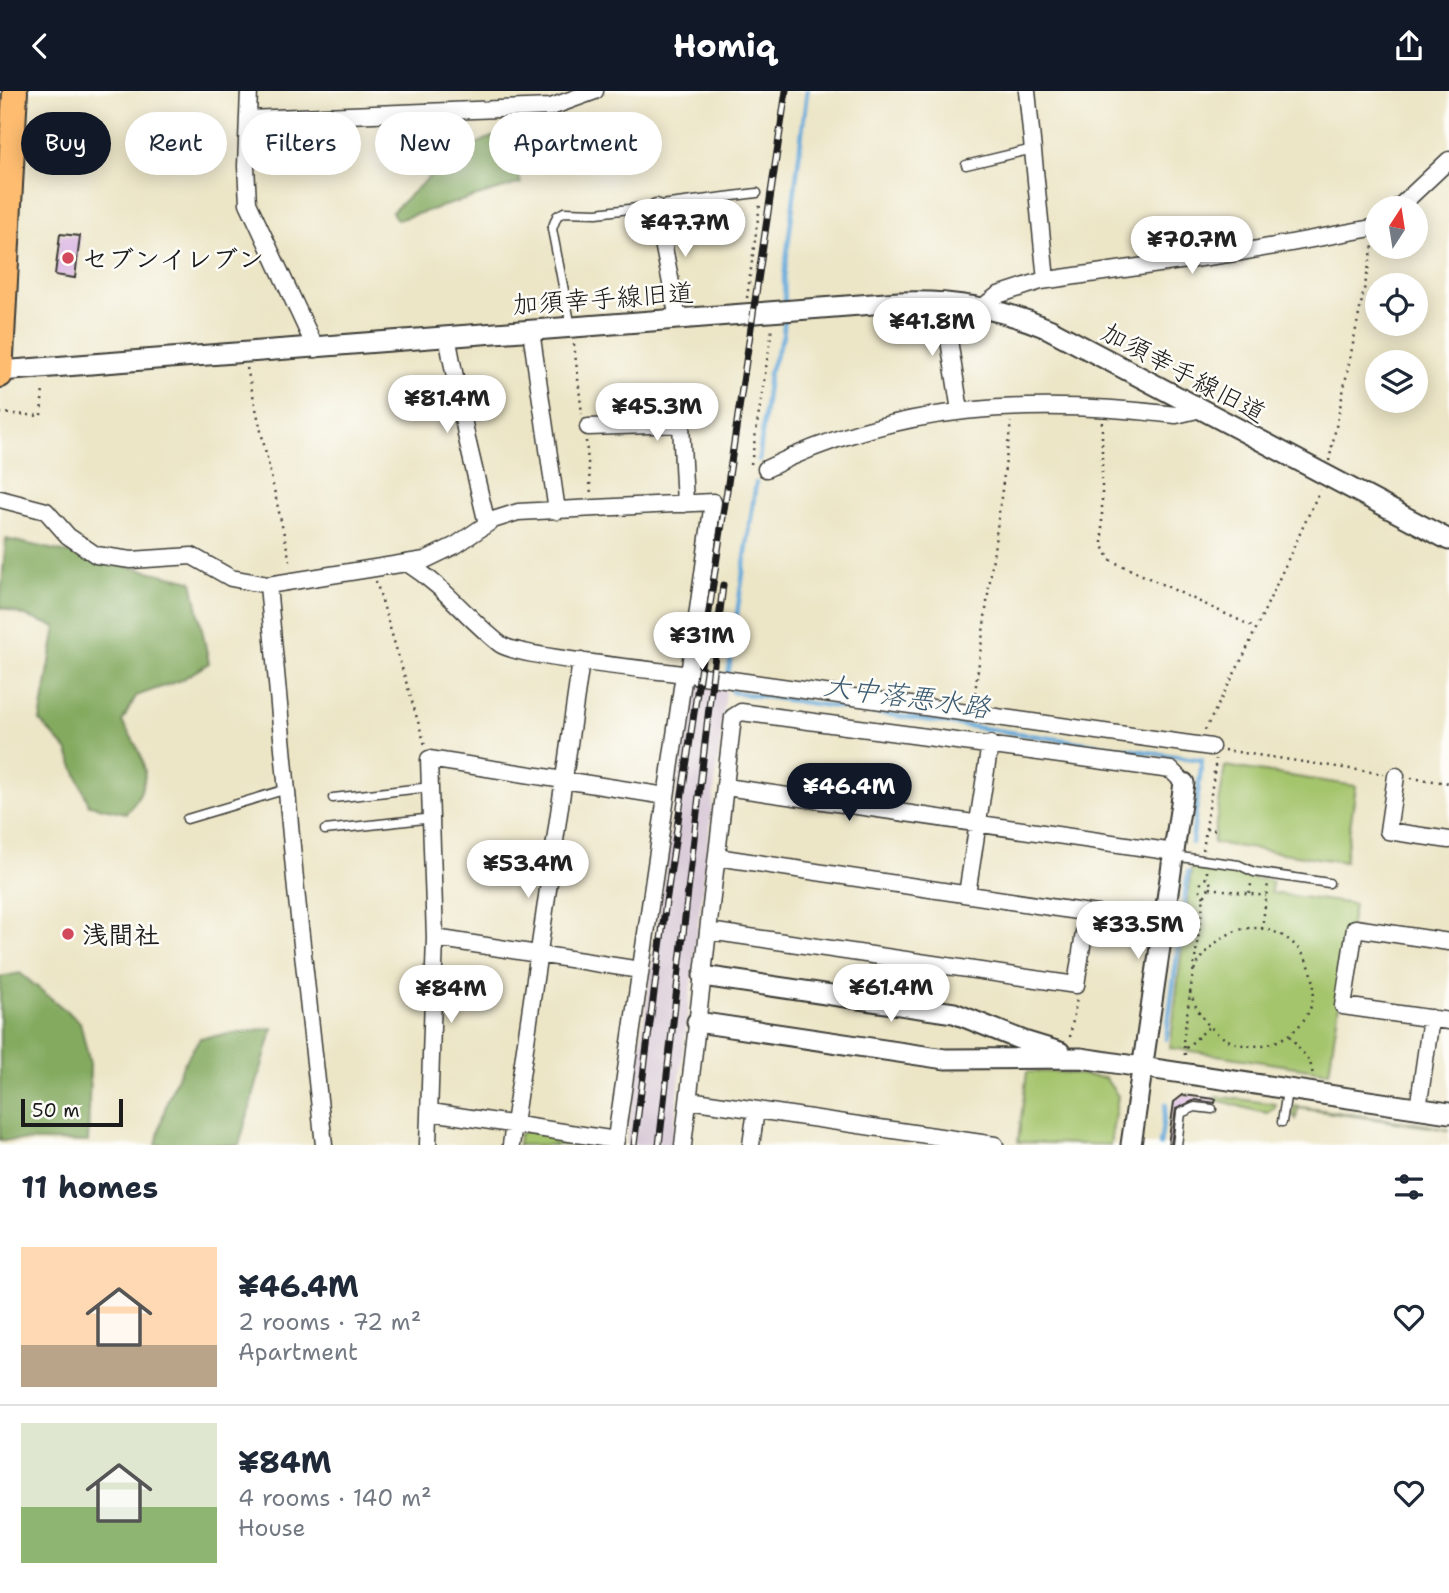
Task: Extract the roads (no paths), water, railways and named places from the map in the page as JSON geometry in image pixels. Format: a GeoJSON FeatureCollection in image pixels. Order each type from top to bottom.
{"type":"FeatureCollection","features":[{"type":"Feature","properties":{"kind":"main road"},"geometry":{"type":"LineString","coordinates":[[0,373],[15,91]]}},
{"type":"Feature","properties":{"kind":"street"},"geometry":{"type":"LineString","coordinates":[[248,112],[249,91]]}},
{"type":"Feature","properties":{"kind":"street"},"geometry":{"type":"LineString","coordinates":[[361,115],[551,107],[595,91]]}},
{"type":"Feature","properties":{"kind":"street"},"geometry":{"type":"LineString","coordinates":[[1027,91],[1046,280]]}},
{"type":"Feature","properties":{"kind":"street"},"geometry":{"type":"LineString","coordinates":[[1411,196],[1449,160]]}},
{"type":"Feature","properties":{"kind":"street"},"geometry":{"type":"LineString","coordinates":[[248,175],[248,203],[316,349]]}},
{"type":"Feature","properties":{"kind":"street"},"geometry":{"type":"LineString","coordinates":[[656,207],[678,319]]}},
{"type":"Feature","properties":{"kind":"street"},"geometry":{"type":"LineString","coordinates":[[984,306],[998,295],[1046,280],[1242,252],[1365,229]]}},
{"type":"Feature","properties":{"kind":"street","name":"加須幸手線旧道"},"geometry":{"type":"LineString","coordinates":[[0,373],[316,349],[447,336],[943,301],[984,306],[1049,329],[1197,410],[1449,540]]}},
{"type":"Feature","properties":{"kind":"street"},"geometry":{"type":"LineString","coordinates":[[943,301],[960,411]]}},
{"type":"Feature","properties":{"kind":"street"},"geometry":{"type":"LineString","coordinates":[[531,331],[557,511]]}},
{"type":"Feature","properties":{"kind":"street"},"geometry":{"type":"LineString","coordinates":[[447,336],[487,524]]}},
{"type":"Feature","properties":{"kind":"street"},"geometry":{"type":"LineString","coordinates":[[766,469],[805,449],[872,426],[960,411],[1013,405],[1102,408],[1176,415],[1197,410]]}},
{"type":"Feature","properties":{"kind":"street"},"geometry":{"type":"LineString","coordinates":[[588,427],[681,424],[685,504]]}},
{"type":"Feature","properties":{"kind":"street"},"geometry":{"type":"LineString","coordinates":[[0,499],[46,511],[68,535],[96,555],[131,560],[192,556],[231,578],[268,585],[425,560],[456,545],[487,524],[518,512],[713,502],[615,1143],[431,1112]]}},
{"type":"Feature","properties":{"kind":"street"},"geometry":{"type":"LineString","coordinates":[[407,563],[434,580],[502,646],[581,661],[1208,747]]}},
{"type":"Feature","properties":{"kind":"street"},"geometry":{"type":"LineString","coordinates":[[268,585],[324,1145]]}},
{"type":"Feature","properties":{"kind":"street"},"geometry":{"type":"LineString","coordinates":[[511,1145],[581,661]]}},
{"type":"Feature","properties":{"kind":"street"},"geometry":{"type":"LineString","coordinates":[[683,1145],[733,717],[741,712],[1171,770],[1184,783],[1131,1145]]}},
{"type":"Feature","properties":{"kind":"street"},"geometry":{"type":"LineString","coordinates":[[967,894],[990,744]]}},
{"type":"Feature","properties":{"kind":"street"},"geometry":{"type":"LineString","coordinates":[[428,1145],[435,937],[429,759],[666,796]]}},
{"type":"Feature","properties":{"kind":"street"},"geometry":{"type":"LineString","coordinates":[[1396,775],[1388,831],[1449,840]]}},
{"type":"Feature","properties":{"kind":"street"},"geometry":{"type":"LineString","coordinates":[[726,787],[1174,854]]}},
{"type":"Feature","properties":{"kind":"street"},"geometry":{"type":"LineString","coordinates":[[717,857],[1163,924]]}},
{"type":"Feature","properties":{"kind":"street"},"geometry":{"type":"LineString","coordinates":[[709,931],[1076,985],[1087,913]]}},
{"type":"Feature","properties":{"kind":"street"},"geometry":{"type":"LineString","coordinates":[[1449,942],[1355,928],[1343,1006],[1449,1021]]}},
{"type":"Feature","properties":{"kind":"street"},"geometry":{"type":"LineString","coordinates":[[435,937],[640,970]]}},
{"type":"Feature","properties":{"kind":"street"},"geometry":{"type":"LineString","coordinates":[[702,976],[954,1013],[1024,1041],[1082,1058]]}},
{"type":"Feature","properties":{"kind":"street"},"geometry":{"type":"LineString","coordinates":[[1418,1109],[1432,1018]]}},
{"type":"Feature","properties":{"kind":"street"},"geometry":{"type":"LineString","coordinates":[[697,1022],[944,1059],[1082,1058],[1449,1113]]}},
{"type":"Feature","properties":{"kind":"street"},"geometry":{"type":"LineString","coordinates":[[689,1101],[995,1145]]}},
{"type":"Feature","properties":{"kind":"street"},"geometry":{"type":"LineString","coordinates":[[751,1145],[756,1110]]}},
{"type":"Feature","properties":{"kind":"lane"},"geometry":{"type":"LineString","coordinates":[[966,165],[1033,149]]}},
{"type":"Feature","properties":{"kind":"lane"},"geometry":{"type":"LineString","coordinates":[[571,327],[552,229],[557,216],[564,212],[597,213],[757,193]]}},
{"type":"Feature","properties":{"kind":"lane"},"geometry":{"type":"LineString","coordinates":[[333,797],[431,787]]}},
{"type":"Feature","properties":{"kind":"lane"},"geometry":{"type":"LineString","coordinates":[[187,818],[287,789]]}},
{"type":"Feature","properties":{"kind":"lane"},"geometry":{"type":"LineString","coordinates":[[325,830],[433,818]]}},
{"type":"Feature","properties":{"kind":"lane"},"geometry":{"type":"LineString","coordinates":[[1174,854],[1239,865],[1269,874],[1329,883]]}},
{"type":"Feature","properties":{"kind":"lane"},"geometry":{"type":"LineString","coordinates":[[1282,1122],[1287,1090]]}},
{"type":"Feature","properties":{"kind":"lane"},"geometry":{"type":"LineString","coordinates":[[1177,1145],[1181,1113],[1195,1107],[1212,1109]]}},
{"type":"Feature","properties":{"kind":"waterway","name":"大中落悪水路"},"geometry":{"type":"LineString","coordinates":[[785,306],[784,278],[807,91]]}},
{"type":"Feature","properties":{"kind":"waterway","name":"大中落悪水路"},"geometry":{"type":"LineString","coordinates":[[759,460],[769,374],[783,336],[785,314]]}},
{"type":"Feature","properties":{"kind":"waterway","name":"大中落悪水路"},"geometry":{"type":"LineString","coordinates":[[728,676],[756,483]]}},
{"type":"Feature","properties":{"kind":"waterway","name":"大中落悪水路"},"geometry":{"type":"LineString","coordinates":[[730,685],[732,692],[1202,760],[1192,843]]}},
{"type":"Feature","properties":{"kind":"waterway","name":"大中落悪水路"},"geometry":{"type":"LineString","coordinates":[[1166,1039],[1188,872]]}},
{"type":"Feature","properties":{"kind":"waterway","name":"大中落悪水路"},"geometry":{"type":"LineString","coordinates":[[1160,1145],[1166,1104]]}},
{"type":"Feature","properties":{"kind":"railway"},"geometry":{"type":"LineString","coordinates":[[634,1145],[665,909],[786,91]]}},
{"type":"Feature","properties":{"kind":"railway"},"geometry":{"type":"LineString","coordinates":[[659,1145],[723,585]]}},
{"type":"Feature","properties":{"kind":"place","name":"セブンイレブン"},"geometry":{"type":"Point","coordinates":[68,258]}},
{"type":"Feature","properties":{"kind":"place","name":"浅間社"},"geometry":{"type":"Point","coordinates":[68,934]}}]}
